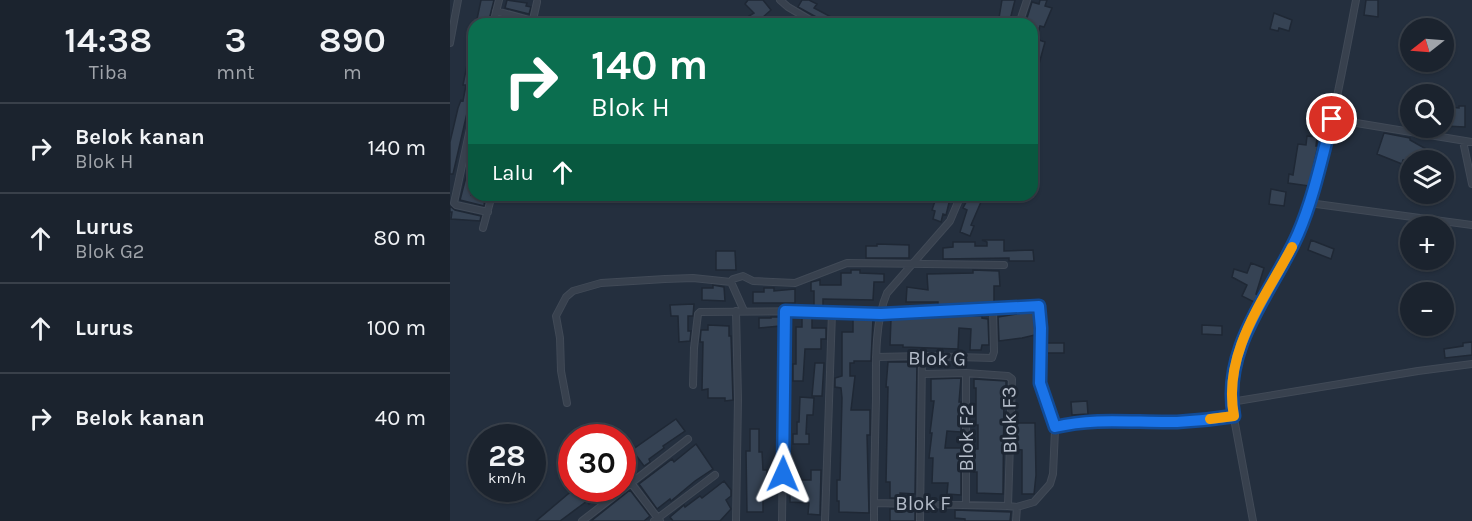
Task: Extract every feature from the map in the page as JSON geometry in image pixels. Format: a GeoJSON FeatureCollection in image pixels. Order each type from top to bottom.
{"type":"FeatureCollection","features":[{"type":"Feature","properties":{"kind":"street"},"geometry":{"type":"LineString","coordinates":[[450,43],[458,0]]}},
{"type":"Feature","properties":{"kind":"street"},"geometry":{"type":"LineString","coordinates":[[494,18],[499,0]]}},
{"type":"Feature","properties":{"kind":"street"},"geometry":{"type":"LineString","coordinates":[[780,0],[807,18]]}},
{"type":"Feature","properties":{"kind":"street"},"geometry":{"type":"LineString","coordinates":[[1021,18],[1027,0]]}},
{"type":"Feature","properties":{"kind":"street"},"geometry":{"type":"LineString","coordinates":[[1253,521],[1231,402],[1230,392],[1236,359],[1245,333],[1292,248],[1309,203],[1332,119],[1356,0]]}},
{"type":"Feature","properties":{"kind":"street"},"geometry":{"type":"LineString","coordinates":[[533,18],[537,2]]}},
{"type":"Feature","properties":{"kind":"street"},"geometry":{"type":"LineString","coordinates":[[496,11],[519,18]]}},
{"type":"Feature","properties":{"kind":"street"},"geometry":{"type":"LineString","coordinates":[[1332,119],[1472,142]]}},
{"type":"Feature","properties":{"kind":"street"},"geometry":{"type":"LineString","coordinates":[[468,137],[454,200],[456,205],[488,212]]}},
{"type":"Feature","properties":{"kind":"street"},"geometry":{"type":"LineString","coordinates":[[1463,141],[1472,184]]}},
{"type":"Feature","properties":{"kind":"street"},"geometry":{"type":"LineString","coordinates":[[483,228],[491,201]]}},
{"type":"Feature","properties":{"kind":"street"},"geometry":{"type":"LineString","coordinates":[[874,521],[876,357],[881,314],[887,293],[950,221],[958,201]]}},
{"type":"Feature","properties":{"kind":"street"},"geometry":{"type":"LineString","coordinates":[[1309,203],[1472,225]]}},
{"type":"Feature","properties":{"kind":"street"},"geometry":{"type":"LineString","coordinates":[[567,403],[561,370],[560,338],[556,316],[566,297],[573,291],[600,283],[693,278],[730,282],[743,276],[753,281],[799,283],[847,263],[1004,265]]}},
{"type":"Feature","properties":{"kind":"street"},"geometry":{"type":"LineString","coordinates":[[730,282],[744,311]]}},
{"type":"Feature","properties":{"kind":"street"},"geometry":{"type":"LineString","coordinates":[[693,385],[696,323],[700,312],[785,311],[881,314],[1035,306],[1041,308],[1040,383],[1055,427],[1056,439],[1052,479],[1034,502],[1017,507],[1016,521]]}},
{"type":"Feature","properties":{"kind":"street","name":"Blok G"},"geometry":{"type":"LineString","coordinates":[[876,357],[992,358],[994,352],[993,309]]}},
{"type":"Feature","properties":{"kind":"street"},"geometry":{"type":"LineString","coordinates":[[736,311],[737,521]]}},
{"type":"Feature","properties":{"kind":"street"},"geometry":{"type":"LineString","coordinates":[[782,521],[785,311]]}},
{"type":"Feature","properties":{"kind":"street"},"geometry":{"type":"LineString","coordinates":[[825,521],[832,312]]}},
{"type":"Feature","properties":{"kind":"street"},"geometry":{"type":"LineString","coordinates":[[920,521],[922,356]]}},
{"type":"Feature","properties":{"kind":"street"},"geometry":{"type":"LineString","coordinates":[[1231,402],[1472,364]]}},
{"type":"Feature","properties":{"kind":"street"},"geometry":{"type":"LineString","coordinates":[[923,374],[966,373]]}},
{"type":"Feature","properties":{"kind":"street","name":"Blok F2"},"geometry":{"type":"LineString","coordinates":[[966,373],[966,504]]}},
{"type":"Feature","properties":{"kind":"street","name":"Blok F3"},"geometry":{"type":"LineString","coordinates":[[966,373],[1008,376],[1012,379],[1008,506]]}},
{"type":"Feature","properties":{"kind":"street"},"geometry":{"type":"LineString","coordinates":[[1055,427],[1079,421],[1176,422],[1234,418]]}},
{"type":"Feature","properties":{"kind":"street"},"geometry":{"type":"LineString","coordinates":[[636,481],[687,439]]}},
{"type":"Feature","properties":{"kind":"street"},"geometry":{"type":"LineString","coordinates":[[636,488],[657,520],[716,475]]}},
{"type":"Feature","properties":{"kind":"street"},"geometry":{"type":"LineString","coordinates":[[582,521],[608,502]]}},
{"type":"Feature","properties":{"kind":"street","name":"Blok F"},"geometry":{"type":"LineString","coordinates":[[874,503],[1017,507]]}},
{"type":"Feature","properties":{"kind":"building"},"geometry":{"type":"Polygon","coordinates":[[[481,0],[494,0],[490,18],[477,18],[481,0]]]}},
{"type":"Feature","properties":{"kind":"building"},"geometry":{"type":"Polygon","coordinates":[[[507,0],[527,3],[526,6],[531,7],[529,14],[505,8],[507,0]]]}},
{"type":"Feature","properties":{"kind":"building"},"geometry":{"type":"Polygon","coordinates":[[[748,0],[763,0],[771,10],[762,18],[750,18],[749,16],[754,13],[745,4],[748,0]]]}},
{"type":"Feature","properties":{"kind":"building"},"geometry":{"type":"Polygon","coordinates":[[[802,0],[809,0],[817,4],[814,8],[833,18],[818,18],[798,7],[802,0]]]}},
{"type":"Feature","properties":{"kind":"building"},"geometry":{"type":"Polygon","coordinates":[[[1002,0],[1015,0],[1010,18],[999,18],[1002,0]]]}},
{"type":"Feature","properties":{"kind":"building"},"geometry":{"type":"Polygon","coordinates":[[[1040,0],[1047,0],[1045,6],[1052,8],[1044,27],[1040,26],[1038,32],[1038,18],[1027,18],[1032,2],[1039,4],[1040,0]]]}},
{"type":"Feature","properties":{"kind":"building"},"geometry":{"type":"Polygon","coordinates":[[[1366,0],[1378,0],[1378,17],[1364,15],[1366,0]]]}},
{"type":"Feature","properties":{"kind":"building"},"geometry":{"type":"Polygon","coordinates":[[[1274,13],[1292,20],[1289,31],[1279,28],[1278,31],[1270,29],[1274,13]]]}},
{"type":"Feature","properties":{"kind":"building"},"geometry":{"type":"Polygon","coordinates":[[[1038,40],[1045,42],[1038,64],[1038,40]]]}},
{"type":"Feature","properties":{"kind":"building"},"geometry":{"type":"Polygon","coordinates":[[[468,60],[468,109],[453,174],[450,174],[450,142],[458,108],[461,100],[463,101],[466,85],[463,85],[468,60]]]}},
{"type":"Feature","properties":{"kind":"building"},"geometry":{"type":"Polygon","coordinates":[[[1459,106],[1465,106],[1465,127],[1454,126],[1454,108],[1459,108],[1459,106]]]}},
{"type":"Feature","properties":{"kind":"building"},"geometry":{"type":"Polygon","coordinates":[[[1384,133],[1400,136],[1400,138],[1410,138],[1428,150],[1400,150],[1400,163],[1377,154],[1384,133]]]}},
{"type":"Feature","properties":{"kind":"building"},"geometry":{"type":"Polygon","coordinates":[[[1307,136],[1317,137],[1316,146],[1318,146],[1309,186],[1288,183],[1289,174],[1293,175],[1298,144],[1306,145],[1307,136]]]}},
{"type":"Feature","properties":{"kind":"building"},"geometry":{"type":"Polygon","coordinates":[[[468,169],[468,201],[484,201],[484,206],[460,200],[468,169]]]}},
{"type":"Feature","properties":{"kind":"building"},"geometry":{"type":"Polygon","coordinates":[[[1271,189],[1286,192],[1284,206],[1269,204],[1271,189]]]}},
{"type":"Feature","properties":{"kind":"building"},"geometry":{"type":"Polygon","coordinates":[[[935,201],[950,201],[946,215],[943,214],[941,222],[933,219],[935,211],[932,210],[935,201]]]}},
{"type":"Feature","properties":{"kind":"building"},"geometry":{"type":"Polygon","coordinates":[[[967,201],[981,201],[971,225],[974,226],[970,236],[960,232],[967,210],[963,208],[967,201]]]}},
{"type":"Feature","properties":{"kind":"building"},"geometry":{"type":"Polygon","coordinates":[[[450,206],[455,210],[481,216],[480,221],[451,219],[450,206]]]}},
{"type":"Feature","properties":{"kind":"building"},"geometry":{"type":"Polygon","coordinates":[[[982,240],[1004,240],[1004,251],[1033,250],[1034,261],[1009,261],[1009,258],[943,259],[943,248],[953,247],[953,242],[975,242],[975,246],[987,246],[987,242],[982,240]]]}},
{"type":"Feature","properties":{"kind":"building"},"geometry":{"type":"Polygon","coordinates":[[[1311,240],[1334,249],[1331,259],[1308,250],[1311,240]]]}},
{"type":"Feature","properties":{"kind":"building"},"geometry":{"type":"Polygon","coordinates":[[[877,244],[909,245],[909,258],[866,258],[866,246],[877,246],[877,244]]]}},
{"type":"Feature","properties":{"kind":"building"},"geometry":{"type":"Polygon","coordinates":[[[716,251],[735,251],[736,270],[716,270],[716,251]]]}},
{"type":"Feature","properties":{"kind":"building"},"geometry":{"type":"Polygon","coordinates":[[[1251,263],[1264,268],[1256,294],[1258,295],[1254,302],[1242,296],[1247,285],[1232,277],[1234,269],[1247,273],[1251,263]]]}},
{"type":"Feature","properties":{"kind":"building"},"geometry":{"type":"Polygon","coordinates":[[[851,270],[860,270],[860,273],[884,274],[884,282],[874,282],[873,300],[823,299],[823,306],[814,306],[814,291],[811,291],[811,282],[820,280],[820,285],[841,285],[841,273],[851,273],[851,270]]]}},
{"type":"Feature","properties":{"kind":"building"},"geometry":{"type":"Polygon","coordinates":[[[973,270],[999,271],[1000,286],[994,286],[994,303],[938,306],[938,302],[906,302],[907,287],[928,290],[927,274],[973,273],[973,270]]]}},
{"type":"Feature","properties":{"kind":"building"},"geometry":{"type":"Polygon","coordinates":[[[713,285],[724,287],[725,301],[702,300],[702,288],[713,288],[713,285]]]}},
{"type":"Feature","properties":{"kind":"building"},"geometry":{"type":"Polygon","coordinates":[[[764,288],[774,288],[774,291],[795,289],[795,303],[753,303],[753,292],[764,292],[764,288]]]}},
{"type":"Feature","properties":{"kind":"building"},"geometry":{"type":"Polygon","coordinates":[[[694,304],[693,316],[688,316],[690,341],[679,342],[678,316],[671,316],[670,305],[694,304]]]}},
{"type":"Feature","properties":{"kind":"building"},"geometry":{"type":"Polygon","coordinates":[[[1034,311],[1035,335],[999,341],[998,317],[1034,311]]]}},
{"type":"Feature","properties":{"kind":"building"},"geometry":{"type":"Polygon","coordinates":[[[802,316],[812,316],[812,328],[826,328],[826,339],[821,339],[821,349],[805,349],[803,381],[793,381],[793,364],[796,364],[796,327],[802,327],[802,316]]]}},
{"type":"Feature","properties":{"kind":"building"},"geometry":{"type":"Polygon","coordinates":[[[982,316],[988,319],[989,345],[982,345],[981,350],[970,350],[971,329],[959,328],[958,349],[890,345],[891,319],[982,316]]]}},
{"type":"Feature","properties":{"kind":"building"},"geometry":{"type":"Polygon","coordinates":[[[780,317],[780,326],[759,328],[759,318],[780,317]]]}},
{"type":"Feature","properties":{"kind":"building"},"geometry":{"type":"Polygon","coordinates":[[[853,318],[873,319],[871,361],[850,363],[850,376],[855,376],[851,410],[870,410],[870,435],[867,435],[869,513],[839,512],[839,501],[837,501],[837,480],[840,480],[842,398],[841,388],[835,387],[835,378],[842,376],[842,332],[853,332],[853,318]]]}},
{"type":"Feature","properties":{"kind":"building"},"geometry":{"type":"Polygon","coordinates":[[[708,325],[729,326],[733,400],[708,398],[708,389],[702,390],[701,330],[708,330],[708,325]]]}},
{"type":"Feature","properties":{"kind":"building"},"geometry":{"type":"Polygon","coordinates":[[[1202,325],[1222,326],[1222,335],[1202,334],[1202,325]]]}},
{"type":"Feature","properties":{"kind":"building"},"geometry":{"type":"Polygon","coordinates":[[[1472,342],[1472,355],[1445,358],[1444,349],[1472,342]]]}},
{"type":"Feature","properties":{"kind":"building"},"geometry":{"type":"Polygon","coordinates":[[[1045,343],[1064,343],[1064,353],[1045,353],[1045,343]]]}},
{"type":"Feature","properties":{"kind":"building"},"geometry":{"type":"Polygon","coordinates":[[[888,362],[917,362],[915,494],[900,493],[900,498],[890,498],[890,482],[886,482],[888,362]]]}},
{"type":"Feature","properties":{"kind":"building"},"geometry":{"type":"Polygon","coordinates":[[[815,363],[824,363],[822,396],[812,396],[815,363]]]}},
{"type":"Feature","properties":{"kind":"building"},"geometry":{"type":"Polygon","coordinates":[[[961,378],[959,402],[961,402],[961,432],[947,431],[945,448],[961,448],[961,495],[947,494],[948,483],[932,483],[933,458],[929,458],[934,401],[931,401],[931,379],[961,378]]]}},
{"type":"Feature","properties":{"kind":"building"},"geometry":{"type":"Polygon","coordinates":[[[974,379],[1006,381],[1003,494],[977,493],[977,472],[974,472],[975,449],[978,449],[978,425],[976,425],[974,379]]]}},
{"type":"Feature","properties":{"kind":"building"},"geometry":{"type":"Polygon","coordinates":[[[800,397],[814,398],[813,415],[807,415],[806,434],[809,434],[809,444],[793,444],[793,434],[797,434],[797,422],[799,422],[800,397]]]}},
{"type":"Feature","properties":{"kind":"building"},"geometry":{"type":"Polygon","coordinates":[[[1087,401],[1088,414],[1072,415],[1071,402],[1087,401]]]}},
{"type":"Feature","properties":{"kind":"building"},"geometry":{"type":"Polygon","coordinates":[[[676,419],[685,431],[663,446],[664,448],[649,459],[650,462],[644,466],[636,455],[636,447],[676,419]]]}},
{"type":"Feature","properties":{"kind":"building"},"geometry":{"type":"Polygon","coordinates":[[[1016,423],[1035,423],[1034,494],[1022,494],[1022,450],[1015,449],[1016,423]]]}},
{"type":"Feature","properties":{"kind":"building"},"geometry":{"type":"Polygon","coordinates":[[[750,429],[759,429],[759,452],[762,452],[763,470],[767,470],[767,480],[771,480],[772,497],[763,496],[763,512],[747,512],[746,451],[750,451],[750,429]]]}},
{"type":"Feature","properties":{"kind":"building"},"geometry":{"type":"Polygon","coordinates":[[[696,444],[713,469],[657,509],[639,484],[672,459],[674,462],[696,444]]]}},
{"type":"Feature","properties":{"kind":"building"},"geometry":{"type":"Polygon","coordinates":[[[811,470],[821,470],[820,515],[808,514],[809,503],[790,502],[790,491],[794,491],[794,480],[811,480],[811,470]]]}},
{"type":"Feature","properties":{"kind":"building"},"geometry":{"type":"Polygon","coordinates":[[[724,481],[731,490],[731,496],[726,500],[731,509],[720,521],[673,521],[670,517],[684,505],[685,507],[700,496],[702,498],[724,481]]]}},
{"type":"Feature","properties":{"kind":"building"},"geometry":{"type":"Polygon","coordinates":[[[636,498],[650,516],[644,521],[591,521],[615,502],[636,502],[636,498]]]}},
{"type":"Feature","properties":{"kind":"building"},"geometry":{"type":"Polygon","coordinates":[[[559,502],[586,502],[560,521],[536,521],[559,502]]]}},
{"type":"Feature","properties":{"kind":"building"},"geometry":{"type":"Polygon","coordinates":[[[890,509],[915,509],[915,521],[890,521],[890,509]]]}},
{"type":"Feature","properties":{"kind":"building"},"geometry":{"type":"Polygon","coordinates":[[[955,510],[1011,512],[1010,521],[965,521],[965,519],[955,518],[955,510]]]}},
{"type":"Feature","properties":{"kind":"slow traffic"},"geometry":{"type":"LineString","coordinates":[[1210,419],[1234,416],[1230,392],[1236,359],[1245,333],[1292,247]]}},
{"type":"Feature","properties":{"kind":"route"},"geometry":{"type":"LineString","coordinates":[[783,474],[785,311],[881,314],[1039,306],[1041,308],[1040,383],[1055,427],[1079,421],[1176,422],[1234,416],[1230,392],[1236,359],[1245,333],[1299,232],[1332,119]]}}]}
